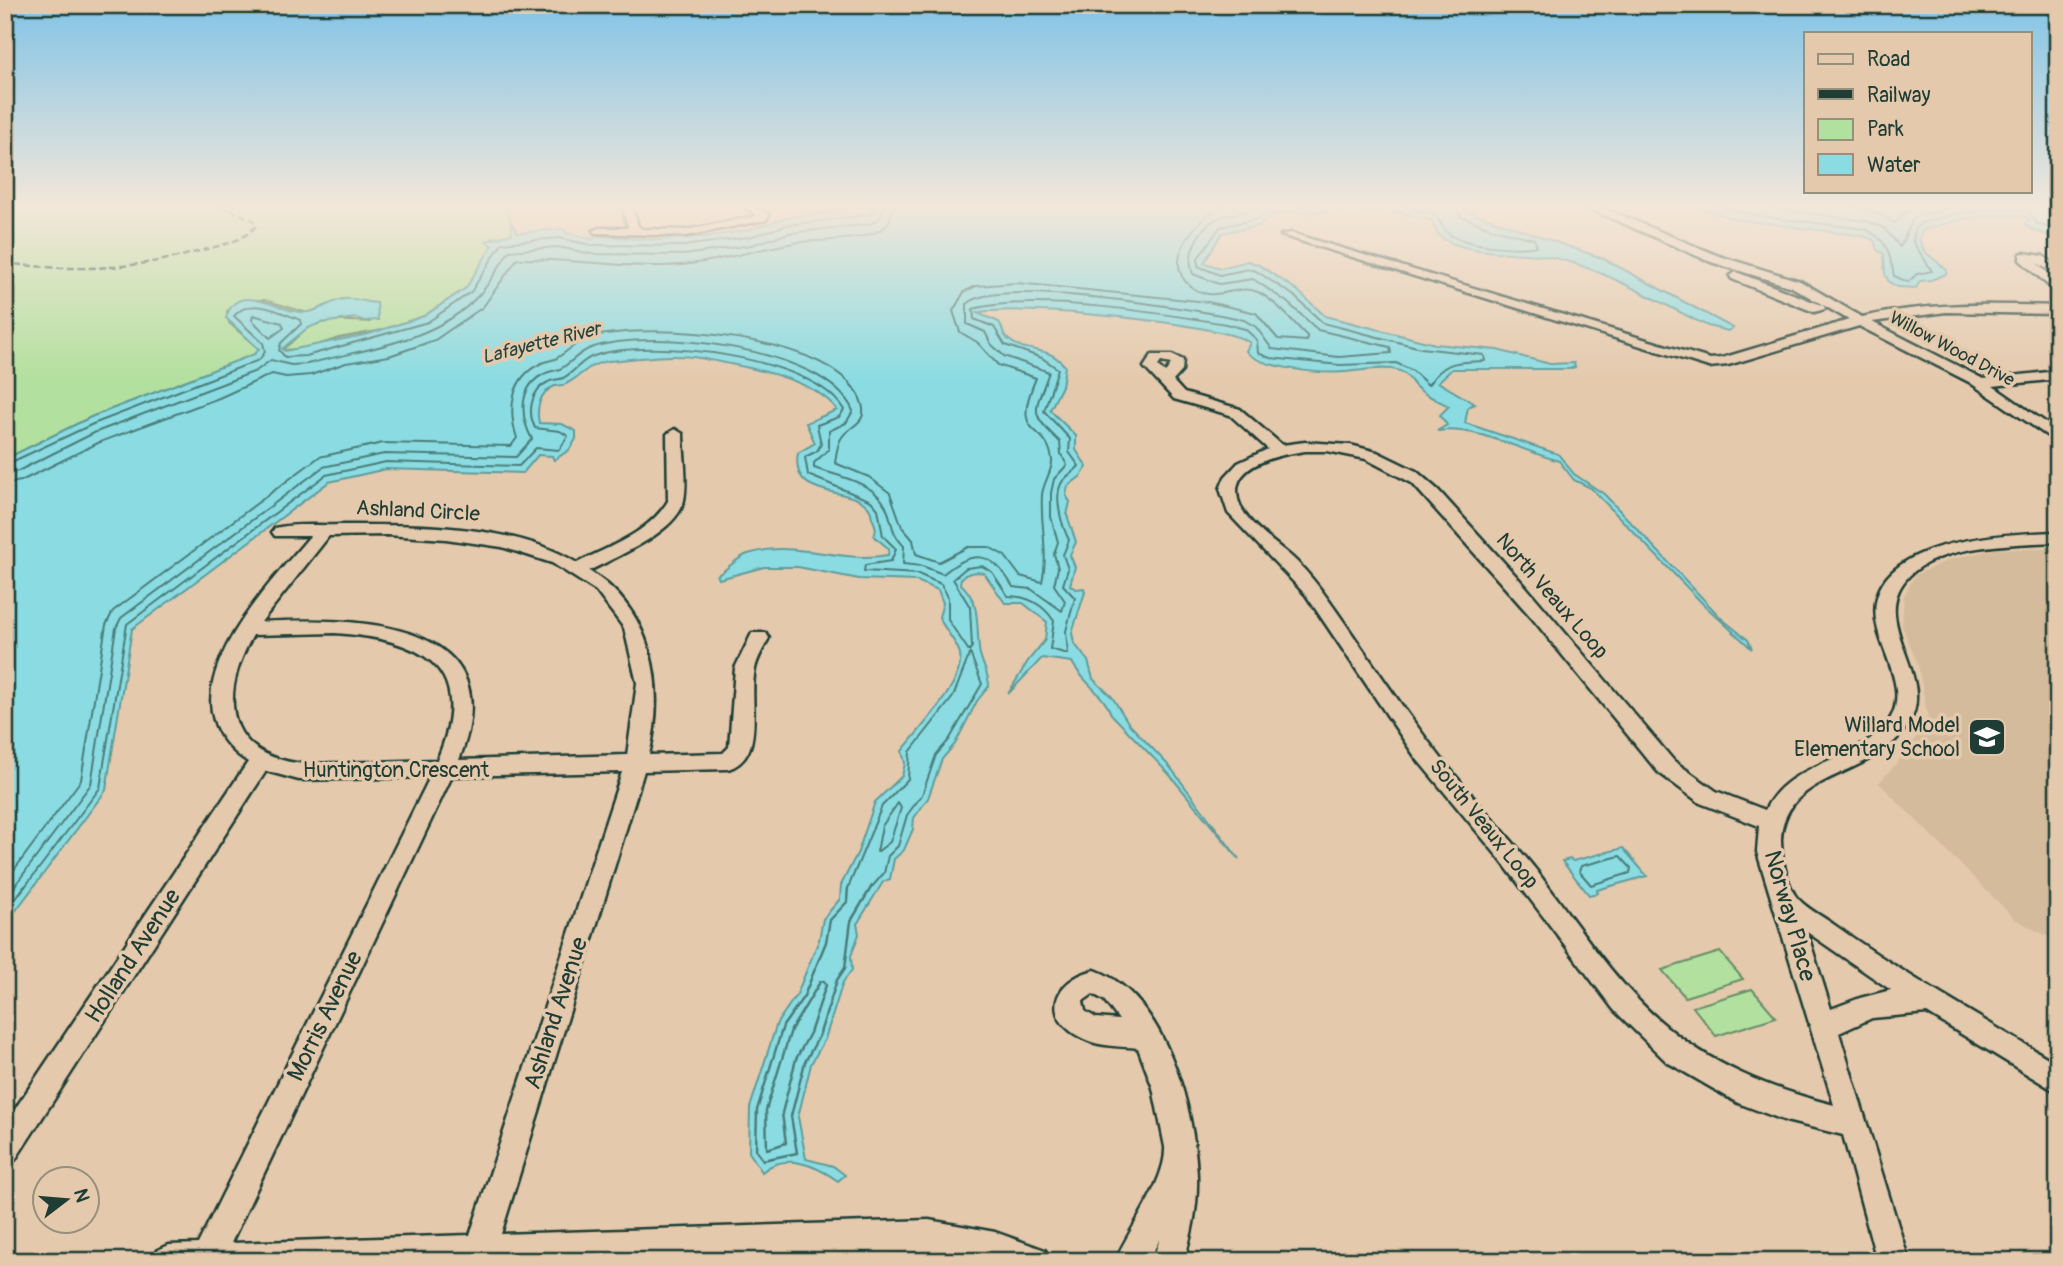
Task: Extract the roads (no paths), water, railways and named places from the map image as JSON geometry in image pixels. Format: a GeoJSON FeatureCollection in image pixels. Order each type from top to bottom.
{"type":"FeatureCollection","features":[{"type":"Feature","properties":{"kind":"street"},"geometry":{"type":"LineString","coordinates":[[1383,264],[1699,360],[1723,362],[1826,328],[1908,313],[2023,308],[2058,310]]}},
{"type":"Feature","properties":{"kind":"street","name":"Willow Wood Drive"},"geometry":{"type":"LineString","coordinates":[[1733,264],[1788,280],[1853,315],[1860,322],[1981,383],[2058,438]]}},
{"type":"Feature","properties":{"kind":"street"},"geometry":{"type":"LineString","coordinates":[[2031,264],[2058,290]]}},
{"type":"Feature","properties":{"kind":"street"},"geometry":{"type":"LineString","coordinates":[[1981,383],[2058,375]]}},
{"type":"Feature","properties":{"kind":"street"},"geometry":{"type":"LineString","coordinates":[[1165,381],[1173,392],[1188,400],[1235,412],[1279,451]]}},
{"type":"Feature","properties":{"kind":"street"},"geometry":{"type":"LineString","coordinates":[[577,570],[651,529],[673,509],[676,501],[675,435]]}},
{"type":"Feature","properties":{"kind":"street","name":"North Veaux Loop"},"geometry":{"type":"LineString","coordinates":[[1279,451],[1310,448],[1357,452],[1388,462],[1413,476],[1506,572],[1668,769],[1718,803],[1769,820]]}},
{"type":"Feature","properties":{"kind":"street","name":"South Veaux Loop"},"geometry":{"type":"LineString","coordinates":[[1279,451],[1251,461],[1235,474],[1230,491],[1235,513],[1250,531],[1277,553],[1313,591],[1424,752],[1507,851],[1623,1002],[1677,1053],[1711,1074],[1786,1107],[1854,1124]]}},
{"type":"Feature","properties":{"kind":"street","name":"Ashland Circle"},"geometry":{"type":"LineString","coordinates":[[281,532],[425,530],[488,537],[537,552],[577,570],[614,600],[638,640],[647,684],[647,711],[635,765]]}},
{"type":"Feature","properties":{"kind":"street","name":"Huntington Crescent"},"geometry":{"type":"LineString","coordinates":[[324,531],[247,629],[227,660],[219,699],[226,726],[239,744],[261,760],[299,772],[444,771],[728,761],[738,754],[745,668],[759,638]]}},
{"type":"Feature","properties":{"kind":"street","name":"Norway Place"},"geometry":{"type":"LineString","coordinates":[[1893,1261],[1854,1124],[1769,852],[1769,820],[1776,804],[1787,791],[1875,749],[1901,720],[1906,707],[1905,684],[1885,623],[1887,594],[1894,582],[1918,561],[1937,554],[2058,537]]}},
{"type":"Feature","properties":{"kind":"street","name":"Norway Place"},"geometry":{"type":"LineString","coordinates":[[1996,544],[2058,547]]}},
{"type":"Feature","properties":{"kind":"street"},"geometry":{"type":"LineString","coordinates":[[247,629],[304,627],[371,630],[394,634],[426,646],[450,670],[462,703],[463,718],[444,771]]}},
{"type":"Feature","properties":{"kind":"street","name":"Holland Avenue"},"geometry":{"type":"LineString","coordinates":[[5,1150],[261,760]]}},
{"type":"Feature","properties":{"kind":"street","name":"Ashland Avenue"},"geometry":{"type":"LineString","coordinates":[[479,1255],[635,765]]}},
{"type":"Feature","properties":{"kind":"street","name":"Morris Avenue"},"geometry":{"type":"LineString","coordinates":[[206,1260],[444,771]]}},
{"type":"Feature","properties":{"kind":"street"},"geometry":{"type":"LineString","coordinates":[[1783,901],[1855,954],[1927,1001],[2058,1080]]}},
{"type":"Feature","properties":{"kind":"street"},"geometry":{"type":"LineString","coordinates":[[1823,1028],[1851,1011],[1873,1004],[1895,999],[1927,1001]]}},
{"type":"Feature","properties":{"kind":"street"},"geometry":{"type":"LineString","coordinates":[[1147,1036],[1171,1093],[1178,1156],[1181,1191],[1178,1228],[1168,1261]]}},
{"type":"Feature","properties":{"kind":"street"},"geometry":{"type":"LineString","coordinates":[[1131,1261],[1167,1193],[1178,1156]]}},
{"type":"Feature","properties":{"kind":"street"},"geometry":{"type":"LineString","coordinates":[[169,1261],[479,1255],[929,1236],[969,1240],[1009,1250],[1034,1261]]}},
{"type":"Feature","properties":{"kind":"water","name":"Lafayette River"},"geometry":{"type":"Polygon","coordinates":[[[481,264],[1208,264],[1221,268],[1236,264],[1256,264],[1297,290],[1325,316],[1435,344],[1497,350],[1550,364],[1574,363],[1575,367],[1569,369],[1452,369],[1438,382],[1475,404],[1468,407],[1465,423],[1558,454],[1574,474],[1604,494],[1722,619],[1748,640],[1752,649],[1703,604],[1591,488],[1574,480],[1559,461],[1483,435],[1452,430],[1437,431],[1447,425],[1440,415],[1449,406],[1419,390],[1406,375],[1397,370],[1384,368],[1321,372],[1276,366],[1253,357],[1246,351],[1250,343],[1233,336],[1162,322],[1072,313],[977,313],[999,322],[1009,340],[1023,347],[1050,354],[1065,366],[1062,386],[1050,410],[1076,436],[1076,450],[1087,467],[1081,476],[1068,486],[1066,495],[1070,502],[1067,515],[1076,542],[1070,555],[1075,567],[1070,585],[1076,589],[1084,588],[1085,592],[1072,633],[1074,643],[1088,661],[1093,679],[1112,697],[1129,724],[1170,767],[1239,859],[1169,774],[1111,714],[1072,662],[1042,658],[1008,694],[1028,661],[1045,640],[1047,622],[1023,603],[1005,603],[984,573],[965,575],[960,583],[967,590],[974,605],[980,654],[989,686],[977,701],[955,744],[942,759],[928,798],[914,818],[913,829],[904,850],[894,859],[890,879],[883,882],[857,924],[859,934],[851,956],[852,970],[843,982],[825,1039],[811,1064],[798,1117],[806,1159],[833,1166],[845,1175],[838,1181],[810,1166],[790,1162],[771,1166],[762,1172],[749,1152],[750,1108],[777,1023],[797,994],[819,940],[823,919],[840,899],[841,885],[858,852],[875,802],[902,776],[905,763],[902,751],[948,692],[960,666],[960,654],[939,617],[943,603],[938,590],[917,581],[859,579],[798,567],[764,567],[719,579],[717,575],[739,559],[766,550],[801,550],[853,557],[888,555],[889,549],[874,536],[876,528],[871,511],[863,502],[813,486],[803,480],[798,469],[798,453],[815,443],[806,423],[837,410],[826,399],[812,389],[774,374],[699,358],[665,356],[601,362],[565,385],[555,386],[542,397],[538,412],[539,423],[562,424],[576,431],[576,439],[569,450],[554,460],[552,456],[538,455],[523,473],[386,469],[329,482],[132,629],[106,790],[5,925],[5,459],[91,417],[255,354],[259,349],[226,318],[232,306],[240,300],[262,301],[298,312],[313,311],[344,299],[377,303],[378,320],[364,321],[356,318],[320,323],[306,329],[282,349],[285,351],[369,334],[424,316],[466,288],[481,264]]]}},
{"type":"Feature","properties":{"kind":"water"},"geometry":{"type":"Polygon","coordinates":[[[1575,264],[1613,264],[1733,328],[1728,331],[1708,326],[1625,284],[1575,264]]]}},
{"type":"Feature","properties":{"kind":"water"},"geometry":{"type":"Polygon","coordinates":[[[1885,264],[1940,264],[1947,270],[1946,274],[1920,281],[1916,288],[1898,287],[1889,282],[1885,264]]]}},
{"type":"Feature","properties":{"kind":"water"},"geometry":{"type":"Polygon","coordinates":[[[1623,848],[1647,876],[1597,890],[1598,893],[1589,895],[1562,861],[1573,861],[1623,848]]]}},
{"type":"Feature","properties":{"kind":"railway"},"geometry":{"type":"LineString","coordinates":[[14,264],[56,268],[137,264]]}},
{"type":"Feature","properties":{"kind":"place","name":"Willard Model Elementary School"},"geometry":{"type":"Point","coordinates":[1987,737]}}]}
